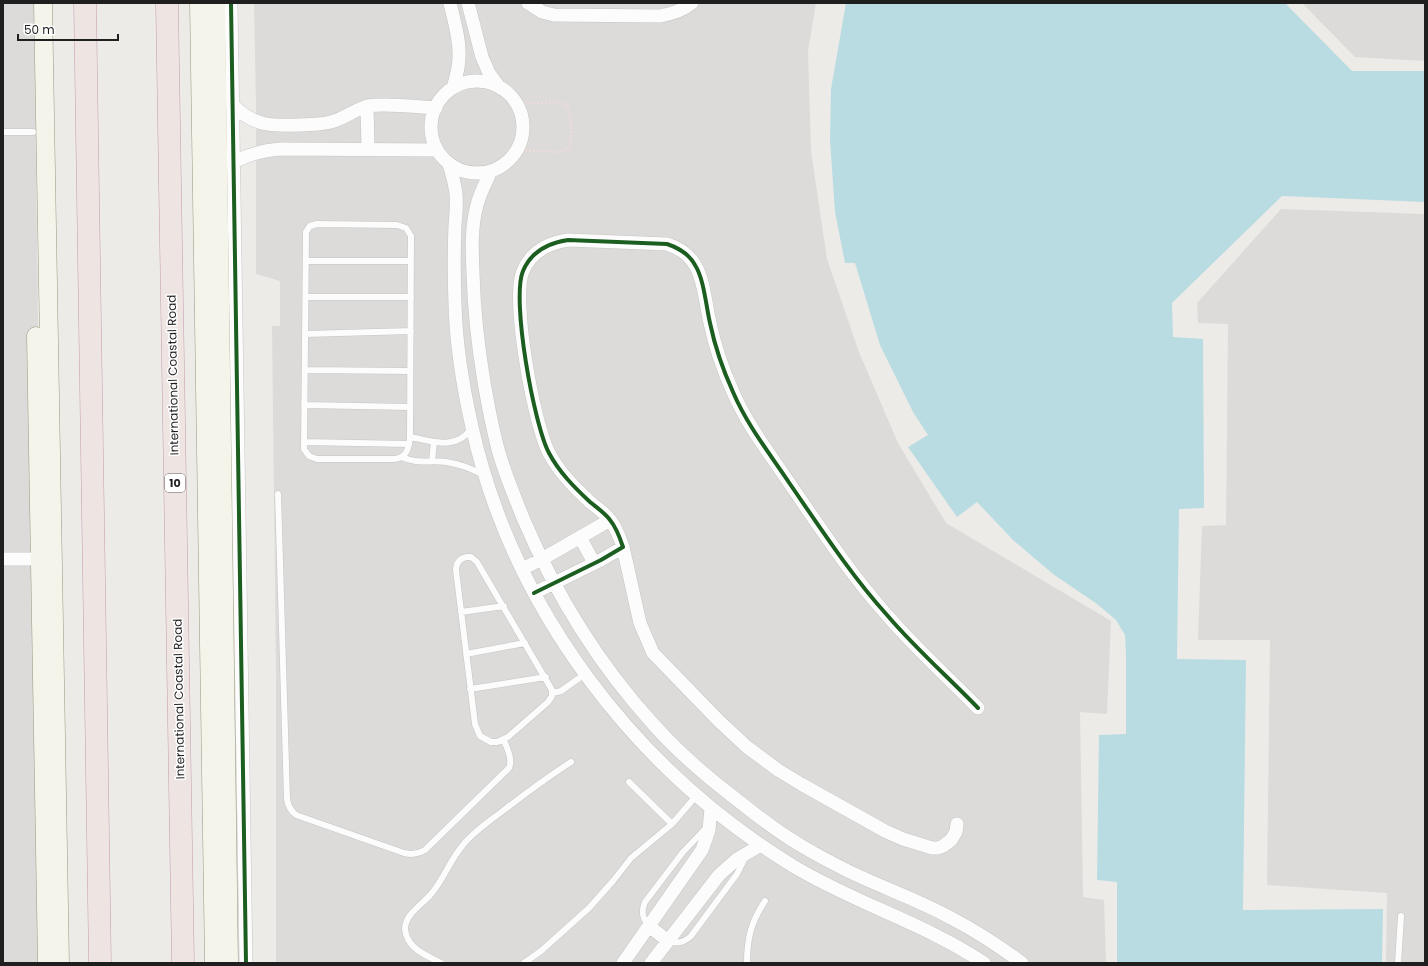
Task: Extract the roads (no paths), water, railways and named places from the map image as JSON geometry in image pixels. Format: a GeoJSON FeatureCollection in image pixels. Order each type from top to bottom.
{"type":"FeatureCollection","features":[{"type":"Feature","properties":{"kind":"highway"},"geometry":{"type":"LineString","coordinates":[[85,3],[100,963]]}},
{"type":"Feature","properties":{"kind":"highway","name":"International Coastal Road"},"geometry":{"type":"LineString","coordinates":[[167,3],[183,963]]}},
{"type":"Feature","properties":{"kind":"main road"},"geometry":{"type":"LineString","coordinates":[[31,3],[47,963]]}},
{"type":"Feature","properties":{"kind":"main road"},"geometry":{"type":"LineString","coordinates":[[43,3],[60,963]]}},
{"type":"Feature","properties":{"kind":"main road"},"geometry":{"type":"LineString","coordinates":[[199,3],[221,934],[229,963]]}},
{"type":"Feature","properties":{"kind":"main road"},"geometry":{"type":"LineString","coordinates":[[214,963],[221,934],[234,725],[225,106],[216,3]]}},
{"type":"Feature","properties":{"kind":"street"},"geometry":{"type":"LineString","coordinates":[[231,3],[225,106],[234,162],[234,725],[246,963]]}},
{"type":"Feature","properties":{"kind":"street"},"geometry":{"type":"LineString","coordinates":[[450,3],[459,42],[460,57],[454,88]]}},
{"type":"Feature","properties":{"kind":"street"},"geometry":{"type":"LineString","coordinates":[[468,3],[482,57],[489,74],[500,88]]}},
{"type":"Feature","properties":{"kind":"street"},"geometry":{"type":"LineString","coordinates":[[528,3],[542,12],[554,15],[660,16],[673,14],[686,5]]}},
{"type":"Feature","properties":{"kind":"street"},"geometry":{"type":"LineString","coordinates":[[459,42],[477,38]]}},
{"type":"Feature","properties":{"kind":"street"},"geometry":{"type":"LineString","coordinates":[[465,83],[489,83],[500,88],[509,95],[522,115],[522,139],[518,150],[511,159],[502,166],[491,171],[469,173],[449,164],[437,150],[433,140],[432,129],[432,118],[443,97],[454,88],[465,83]]}},
{"type":"Feature","properties":{"kind":"street"},"geometry":{"type":"LineString","coordinates":[[225,106],[253,121],[270,125],[328,123],[353,111],[368,106],[380,105],[436,108]]}},
{"type":"Feature","properties":{"kind":"street"},"geometry":{"type":"LineString","coordinates":[[368,106],[368,149]]}},
{"type":"Feature","properties":{"kind":"street"},"geometry":{"type":"LineString","coordinates":[[234,162],[246,156],[270,150],[437,150]]}},
{"type":"Feature","properties":{"kind":"street"},"geometry":{"type":"LineString","coordinates":[[449,164],[456,193],[455,304],[458,348],[472,427],[485,476],[498,514],[534,593],[585,674],[621,720],[642,743],[704,801],[761,845],[794,867],[842,892],[925,929],[984,963]]}},
{"type":"Feature","properties":{"kind":"street"},"geometry":{"type":"LineString","coordinates":[[491,171],[477,206],[473,224],[472,244],[474,301],[478,343],[489,410],[498,450],[518,505],[542,559],[554,583],[598,654],[631,699],[656,728],[716,784],[775,829],[798,844],[847,870],[950,917],[986,938],[1022,963]]}},
{"type":"Feature","properties":{"kind":"street"},"geometry":{"type":"LineString","coordinates":[[956,824],[956,832],[951,840],[943,846],[932,848],[903,839],[885,831],[801,784],[778,770],[747,747],[719,721],[653,653],[640,623],[623,547],[610,520],[578,491],[552,460],[544,443],[531,389],[521,322],[519,289],[520,280],[522,272],[532,256],[544,247],[568,240],[667,244],[680,249],[690,258],[699,271],[711,328],[725,372],[734,394],[754,431],[863,587],[887,616],[978,708]]}},
{"type":"Feature","properties":{"kind":"street"},"geometry":{"type":"LineString","coordinates":[[522,569],[610,520]]}},
{"type":"Feature","properties":{"kind":"street"},"geometry":{"type":"LineString","coordinates":[[580,537],[594,563]]}},
{"type":"Feature","properties":{"kind":"street"},"geometry":{"type":"LineString","coordinates":[[534,593],[623,547]]}},
{"type":"Feature","properties":{"kind":"street"},"geometry":{"type":"LineString","coordinates":[[3,559],[40,559]]}},
{"type":"Feature","properties":{"kind":"street"},"geometry":{"type":"LineString","coordinates":[[642,743],[656,728]]}},
{"type":"Feature","properties":{"kind":"street"},"geometry":{"type":"LineString","coordinates":[[622,963],[702,850],[710,824],[704,801],[716,784]]}},
{"type":"Feature","properties":{"kind":"street"},"geometry":{"type":"LineString","coordinates":[[651,963],[719,875],[748,852],[761,845]]}},
{"type":"Feature","properties":{"kind":"street"},"geometry":{"type":"LineString","coordinates":[[816,878],[826,859]]}},
{"type":"Feature","properties":{"kind":"street"},"geometry":{"type":"LineString","coordinates":[[649,926],[668,941]]}},
{"type":"Feature","properties":{"kind":"lane"},"geometry":{"type":"LineString","coordinates":[[3,132],[33,132]]}},
{"type":"Feature","properties":{"kind":"lane"},"geometry":{"type":"LineString","coordinates":[[317,224],[401,226],[409,232],[411,236],[411,261],[410,407],[408,451],[402,456],[393,459],[313,459],[306,453],[304,442],[306,232],[310,226],[317,224]]}},
{"type":"Feature","properties":{"kind":"lane"},"geometry":{"type":"LineString","coordinates":[[306,261],[411,261]]}},
{"type":"Feature","properties":{"kind":"lane"},"geometry":{"type":"LineString","coordinates":[[306,297],[411,297]]}},
{"type":"Feature","properties":{"kind":"lane"},"geometry":{"type":"LineString","coordinates":[[305,334],[411,331]]}},
{"type":"Feature","properties":{"kind":"lane"},"geometry":{"type":"LineString","coordinates":[[305,370],[410,371]]}},
{"type":"Feature","properties":{"kind":"lane"},"geometry":{"type":"LineString","coordinates":[[304,405],[410,407]]}},
{"type":"Feature","properties":{"kind":"lane"},"geometry":{"type":"LineString","coordinates":[[304,442],[409,440],[449,443],[456,442],[462,438],[472,427]]}},
{"type":"Feature","properties":{"kind":"lane"},"geometry":{"type":"LineString","coordinates":[[432,461],[434,442]]}},
{"type":"Feature","properties":{"kind":"lane"},"geometry":{"type":"LineString","coordinates":[[402,456],[413,461],[432,461],[457,464],[485,476]]}},
{"type":"Feature","properties":{"kind":"lane"},"geometry":{"type":"LineString","coordinates":[[278,494],[287,799],[288,805],[293,813],[404,853],[410,854],[421,852],[425,850],[509,768],[511,761],[504,740]]}},
{"type":"Feature","properties":{"kind":"lane"},"geometry":{"type":"LineString","coordinates":[[467,557],[478,562],[546,677],[553,693],[548,702],[504,740],[491,742],[480,736],[477,730],[470,689],[456,566],[460,560],[467,557]]}},
{"type":"Feature","properties":{"kind":"lane"},"geometry":{"type":"LineString","coordinates":[[461,612],[504,606]]}},
{"type":"Feature","properties":{"kind":"lane"},"geometry":{"type":"LineString","coordinates":[[466,654],[525,643]]}},
{"type":"Feature","properties":{"kind":"lane"},"geometry":{"type":"LineString","coordinates":[[553,693],[561,691],[585,674]]}},
{"type":"Feature","properties":{"kind":"lane"},"geometry":{"type":"LineString","coordinates":[[470,689],[546,677]]}},
{"type":"Feature","properties":{"kind":"lane"},"geometry":{"type":"LineString","coordinates":[[441,963],[417,950],[412,945],[408,939],[405,928],[408,917],[437,887],[456,854],[468,839],[571,762]]}},
{"type":"Feature","properties":{"kind":"lane"},"geometry":{"type":"LineString","coordinates":[[629,782],[672,824]]}},
{"type":"Feature","properties":{"kind":"lane"},"geometry":{"type":"LineString","coordinates":[[524,963],[541,951],[584,913],[637,851],[704,801]]}},
{"type":"Feature","properties":{"kind":"lane"},"geometry":{"type":"LineString","coordinates":[[747,963],[747,949],[750,930],[758,912],[765,902]]}},
{"type":"Feature","properties":{"kind":"lane"},"geometry":{"type":"LineString","coordinates":[[1398,963],[1401,916]]}},
{"type":"Feature","properties":{"kind":"water"},"geometry":{"type":"Polygon","coordinates":[[[846,3],[1285,3],[1352,71],[1425,71],[1425,202],[1282,196],[1172,303],[1173,337],[1203,339],[1204,508],[1179,509],[1177,659],[1246,660],[1243,910],[1383,909],[1382,963],[1117,963],[1117,882],[1097,880],[1099,735],[1126,734],[1125,635],[1116,620],[1097,604],[1053,574],[1013,540],[977,502],[957,517],[908,447],[928,435],[913,412],[880,345],[855,263],[845,263],[835,212],[830,140],[831,89],[846,3]]]}}]}
